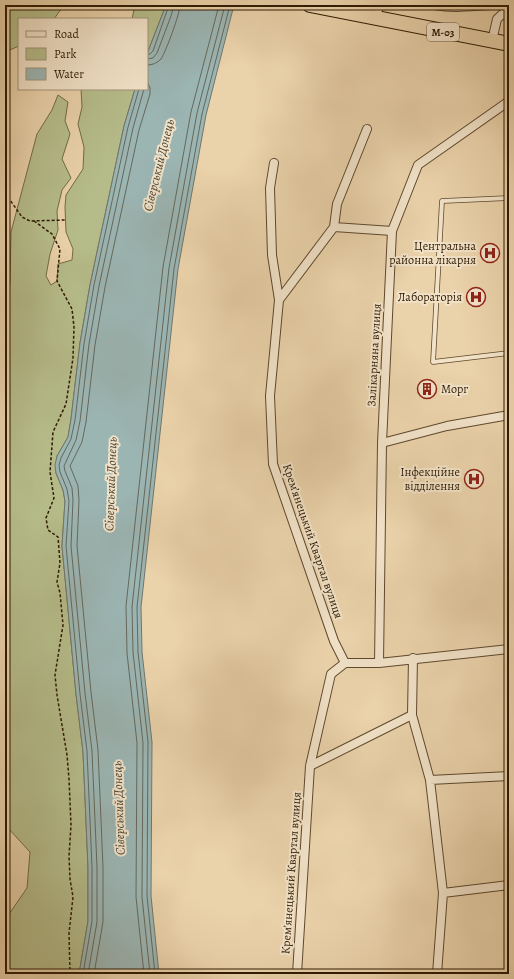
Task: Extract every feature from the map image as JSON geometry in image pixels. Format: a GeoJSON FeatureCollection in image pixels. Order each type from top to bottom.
{"type":"FeatureCollection","features":[{"type":"Feature","properties":{"kind":"highway","name":"М-03"},"geometry":{"type":"LineString","coordinates":[[310,5],[378,11],[411,26],[509,44]]}},
{"type":"Feature","properties":{"kind":"street"},"geometry":{"type":"LineString","coordinates":[[436,5],[445,7],[464,7],[490,5]]}},
{"type":"Feature","properties":{"kind":"street"},"geometry":{"type":"LineString","coordinates":[[492,42],[497,19],[509,8]]}},
{"type":"Feature","properties":{"kind":"street","name":"Залікарняна вулиця"},"geometry":{"type":"LineString","coordinates":[[379,663],[382,443],[392,231],[418,166],[509,101]]}},
{"type":"Feature","properties":{"kind":"street"},"geometry":{"type":"LineString","coordinates":[[279,300],[334,227],[336,204],[367,129]]}},
{"type":"Feature","properties":{"kind":"street","name":"Крем’янецький Квартал вулиця"},"geometry":{"type":"LineString","coordinates":[[274,163],[270,188],[272,255],[279,300],[270,396],[273,464],[334,641],[345,663],[331,674],[310,766],[297,974]]}},
{"type":"Feature","properties":{"kind":"street"},"geometry":{"type":"LineString","coordinates":[[334,227],[392,231]]}},
{"type":"Feature","properties":{"kind":"street"},"geometry":{"type":"LineString","coordinates":[[382,443],[447,426],[509,415]]}},
{"type":"Feature","properties":{"kind":"street"},"geometry":{"type":"LineString","coordinates":[[345,663],[379,663],[413,658],[509,649]]}},
{"type":"Feature","properties":{"kind":"street"},"geometry":{"type":"LineString","coordinates":[[413,658],[412,715],[430,780],[443,893],[437,974]]}},
{"type":"Feature","properties":{"kind":"street"},"geometry":{"type":"LineString","coordinates":[[310,766],[412,715]]}},
{"type":"Feature","properties":{"kind":"street"},"geometry":{"type":"LineString","coordinates":[[430,780],[509,776]]}},
{"type":"Feature","properties":{"kind":"street"},"geometry":{"type":"LineString","coordinates":[[443,893],[509,885]]}},
{"type":"Feature","properties":{"kind":"lane"},"geometry":{"type":"LineString","coordinates":[[509,198],[442,201],[433,362],[509,353]]}},
{"type":"Feature","properties":{"kind":"path"},"geometry":{"type":"LineString","coordinates":[[5,193],[22,217],[30,221],[65,220]]}},
{"type":"Feature","properties":{"kind":"path"},"geometry":{"type":"LineString","coordinates":[[34,221],[52,234],[60,249],[57,281],[72,309],[74,327],[73,358],[66,404],[53,432],[50,472],[54,498],[46,518],[48,530],[58,537],[60,563],[57,582],[60,593],[63,625],[55,675],[67,755],[69,779],[71,825],[69,856],[70,879],[73,897],[69,933],[70,974]]}},
{"type":"Feature","properties":{"kind":"green space"},"geometry":{"type":"Polygon","coordinates":[[[5,5],[64,5],[55,18],[18,18],[18,46],[5,52],[5,5]]]}},
{"type":"Feature","properties":{"kind":"green space"},"geometry":{"type":"Polygon","coordinates":[[[135,5],[166,5],[148,51],[148,18],[132,18],[135,5]]]}},
{"type":"Feature","properties":{"kind":"green space"},"geometry":{"type":"Polygon","coordinates":[[[81,90],[135,90],[124,126],[90,285],[80,343],[68,437],[57,456],[56,473],[63,490],[65,501],[62,546],[83,752],[88,867],[88,921],[79,974],[5,974],[5,920],[27,888],[30,852],[8,828],[8,876],[5,881],[5,287],[10,284],[11,232],[37,134],[52,110],[58,95],[68,102],[65,121],[70,134],[62,159],[71,178],[62,190],[57,211],[58,230],[50,254],[46,276],[51,285],[57,281],[58,264],[72,260],[73,249],[66,232],[65,207],[66,195],[83,169],[84,147],[78,124],[82,107],[81,90]]]}},
{"type":"Feature","properties":{"kind":"water","name":"Сіверський Донець"},"geometry":{"type":"Polygon","coordinates":[[[166,5],[234,5],[206,115],[178,269],[141,607],[142,652],[152,742],[151,896],[159,974],[79,974],[88,921],[88,867],[83,752],[62,546],[65,501],[55,465],[57,456],[68,437],[80,343],[90,285],[124,126],[135,90],[148,90],[148,51],[166,5]]]}},
{"type":"Feature","properties":{"kind":"place","name":"Центральна районна лікарня"},"geometry":{"type":"Point","coordinates":[490,253]}},
{"type":"Feature","properties":{"kind":"place","name":"Лабораторія"},"geometry":{"type":"Point","coordinates":[476,297]}},
{"type":"Feature","properties":{"kind":"place","name":"Морг"},"geometry":{"type":"Point","coordinates":[427,389]}},
{"type":"Feature","properties":{"kind":"place","name":"Інфекційне відділення"},"geometry":{"type":"Point","coordinates":[474,479]}}]}
